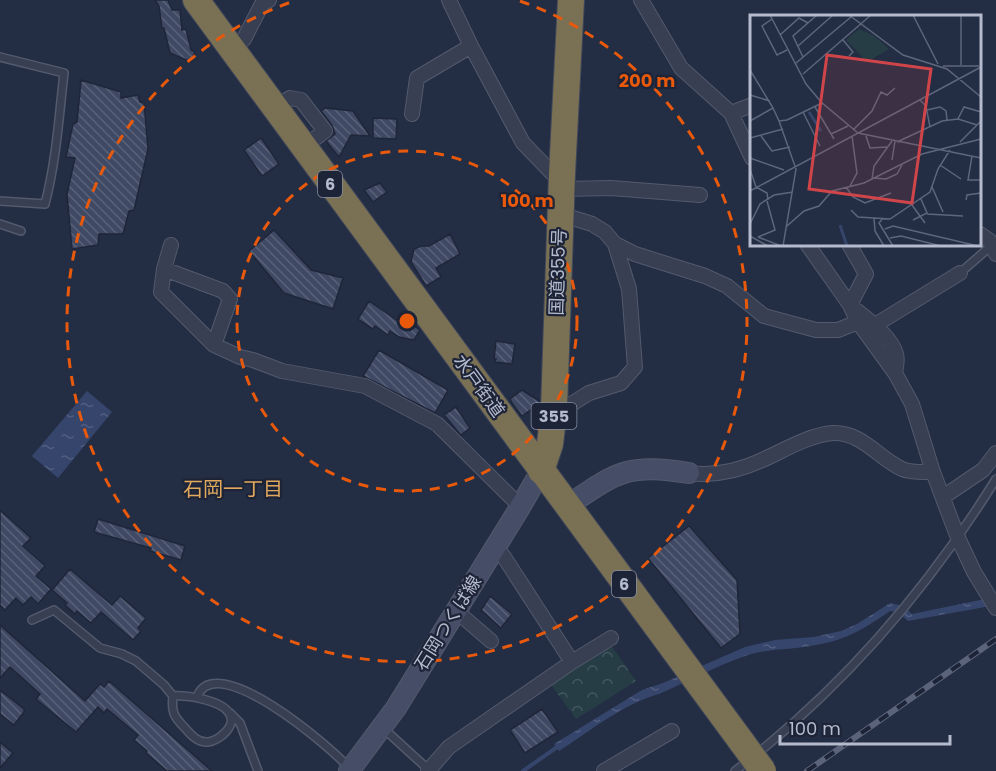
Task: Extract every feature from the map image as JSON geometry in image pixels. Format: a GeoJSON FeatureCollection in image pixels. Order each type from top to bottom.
{"type":"FeatureCollection","features":[{"type":"Feature","properties":{"kind":"highway","name":"水戸街道"},"geometry":{"type":"LineString","coordinates":[[196,0],[763,771]]}},
{"type":"Feature","properties":{"kind":"highway","name":"国道355号"},"geometry":{"type":"LineString","coordinates":[[541,471],[550,444],[554,409],[560,214],[571,0]]}},
{"type":"Feature","properties":{"kind":"main road"},"geometry":{"type":"LineString","coordinates":[[567,506],[604,481],[627,471],[657,468],[689,473]]}},
{"type":"Feature","properties":{"kind":"main road","name":"石岡つくば線"},"geometry":{"type":"LineString","coordinates":[[355,768],[383,728],[521,507],[541,471]]}},
{"type":"Feature","properties":{"kind":"street"},"geometry":{"type":"LineString","coordinates":[[232,49],[244,39],[262,4],[270,0]]}},
{"type":"Feature","properties":{"kind":"street"},"geometry":{"type":"LineString","coordinates":[[449,0],[523,143],[562,182],[700,195]]}},
{"type":"Feature","properties":{"kind":"street"},"geometry":{"type":"LineString","coordinates":[[641,0],[681,68],[731,113],[750,154]]}},
{"type":"Feature","properties":{"kind":"street"},"geometry":{"type":"LineString","coordinates":[[412,114],[417,78],[471,46]]}},
{"type":"Feature","properties":{"kind":"street"},"geometry":{"type":"LineString","coordinates":[[731,113],[750,106]]}},
{"type":"Feature","properties":{"kind":"street"},"geometry":{"type":"LineString","coordinates":[[554,409],[565,408],[589,393],[621,382],[635,367],[629,289],[615,244],[605,232],[592,224],[560,214]]}},
{"type":"Feature","properties":{"kind":"street"},"geometry":{"type":"LineString","coordinates":[[981,235],[990,241],[994,249]]}},
{"type":"Feature","properties":{"kind":"street"},"geometry":{"type":"LineString","coordinates":[[615,244],[635,254],[705,276],[727,286],[745,303],[764,316],[816,330],[838,330],[858,322]]}},
{"type":"Feature","properties":{"kind":"street"},"geometry":{"type":"LineString","coordinates":[[171,245],[164,269],[161,292],[214,345],[240,357],[282,370],[365,386],[437,424],[521,507]]}},
{"type":"Feature","properties":{"kind":"street"},"geometry":{"type":"LineString","coordinates":[[808,246],[850,305],[858,322],[895,373],[917,413],[933,472],[958,538],[974,572],[996,608]]}},
{"type":"Feature","properties":{"kind":"street"},"geometry":{"type":"LineString","coordinates":[[850,246],[866,274],[850,305]]}},
{"type":"Feature","properties":{"kind":"street"},"geometry":{"type":"LineString","coordinates":[[164,269],[224,291],[230,299],[214,345]]}},
{"type":"Feature","properties":{"kind":"street"},"geometry":{"type":"LineString","coordinates":[[874,325],[960,273]]}},
{"type":"Feature","properties":{"kind":"street"},"geometry":{"type":"LineString","coordinates":[[850,305],[874,325],[893,347],[897,356],[895,373]]}},
{"type":"Feature","properties":{"kind":"street"},"geometry":{"type":"LineString","coordinates":[[689,473],[704,475],[735,470],[813,438],[833,434],[849,435],[859,439],[902,469],[933,472]]}},
{"type":"Feature","properties":{"kind":"street"},"geometry":{"type":"LineString","coordinates":[[943,497],[983,470],[996,453]]}},
{"type":"Feature","properties":{"kind":"street"},"geometry":{"type":"LineString","coordinates":[[496,547],[572,662]]}},
{"type":"Feature","properties":{"kind":"street"},"geometry":{"type":"LineString","coordinates":[[455,610],[491,641]]}},
{"type":"Feature","properties":{"kind":"street"},"geometry":{"type":"LineString","coordinates":[[429,770],[449,747],[572,662],[611,638]]}},
{"type":"Feature","properties":{"kind":"street"},"geometry":{"type":"LineString","coordinates":[[604,771],[622,766],[672,731]]}},
{"type":"Feature","properties":{"kind":"lane"},"geometry":{"type":"LineString","coordinates":[[0,57],[64,74],[59,123],[45,204],[0,201]]}},
{"type":"Feature","properties":{"kind":"lane"},"geometry":{"type":"LineString","coordinates":[[0,224],[21,231]]}},
{"type":"Feature","properties":{"kind":"lane"},"geometry":{"type":"LineString","coordinates":[[960,273],[994,249]]}},
{"type":"Feature","properties":{"kind":"lane"},"geometry":{"type":"LineString","coordinates":[[735,771],[792,725],[842,678],[914,598],[958,538],[996,479]]}},
{"type":"Feature","properties":{"kind":"lane"},"geometry":{"type":"LineString","coordinates":[[32,620],[54,610],[100,648],[122,654],[136,661],[164,685],[173,696],[197,697],[229,712],[240,723],[258,771]]}},
{"type":"Feature","properties":{"kind":"lane"},"geometry":{"type":"LineString","coordinates":[[197,697],[198,693],[213,683],[221,683],[250,692],[267,701],[355,768]]}},
{"type":"Feature","properties":{"kind":"lane"},"geometry":{"type":"LineString","coordinates":[[173,696],[171,707],[173,717],[200,741],[218,739],[229,728],[231,720],[229,712]]}},
{"type":"Feature","properties":{"kind":"lane"},"geometry":{"type":"LineString","coordinates":[[383,728],[429,770]]}},
{"type":"Feature","properties":{"kind":"green space"},"geometry":{"type":"Polygon","coordinates":[[[611,645],[636,681],[576,719],[551,685],[611,645]]]}},
{"type":"Feature","properties":{"kind":"water"},"geometry":{"type":"Polygon","coordinates":[[[87,391],[112,412],[58,478],[32,456],[87,391]]]}},
{"type":"Feature","properties":{"kind":"water"},"geometry":{"type":"Polygon","coordinates":[[[985,599],[996,608],[985,607],[908,621],[898,612],[890,611],[864,628],[837,640],[807,647],[748,655],[633,704],[559,751],[554,744],[642,690],[745,647],[775,640],[814,637],[841,631],[857,624],[890,603],[903,606],[912,614],[985,599]]]}},
{"type":"Feature","properties":{"kind":"building"},"geometry":{"type":"Polygon","coordinates":[[[155,0],[168,0],[172,10],[180,10],[182,30],[186,29],[191,50],[195,52],[191,62],[170,53],[164,28],[162,28],[159,6],[155,0]]]}},
{"type":"Feature","properties":{"kind":"building"},"geometry":{"type":"Polygon","coordinates":[[[81,80],[121,92],[121,98],[138,95],[140,102],[144,103],[148,149],[134,210],[129,211],[123,234],[99,234],[98,245],[72,249],[67,194],[75,158],[66,157],[73,124],[77,122],[81,80]]]}},
{"type":"Feature","properties":{"kind":"building"},"geometry":{"type":"Polygon","coordinates":[[[325,108],[353,111],[370,136],[351,135],[339,157],[326,141],[335,134],[332,125],[321,111],[325,108]]]}},
{"type":"Feature","properties":{"kind":"building"},"geometry":{"type":"Polygon","coordinates":[[[373,118],[397,119],[396,139],[373,138],[373,118]]]}},
{"type":"Feature","properties":{"kind":"building"},"geometry":{"type":"Polygon","coordinates":[[[261,138],[279,164],[262,176],[244,150],[261,138]]]}},
{"type":"Feature","properties":{"kind":"building"},"geometry":{"type":"Polygon","coordinates":[[[380,183],[387,192],[373,202],[364,190],[380,183]]]}},
{"type":"Feature","properties":{"kind":"building"},"geometry":{"type":"Polygon","coordinates":[[[274,230],[311,270],[343,278],[333,309],[284,293],[249,251],[274,230]]]}},
{"type":"Feature","properties":{"kind":"building"},"geometry":{"type":"Polygon","coordinates":[[[450,234],[460,254],[436,268],[441,277],[426,286],[411,262],[414,249],[429,246],[450,234]]]}},
{"type":"Feature","properties":{"kind":"building"},"geometry":{"type":"Polygon","coordinates":[[[369,301],[398,321],[401,317],[420,330],[414,340],[399,337],[390,331],[388,335],[375,326],[373,329],[359,320],[369,301]]]}},
{"type":"Feature","properties":{"kind":"building"},"geometry":{"type":"Polygon","coordinates":[[[496,341],[515,344],[512,364],[495,362],[496,341]]]}},
{"type":"Feature","properties":{"kind":"building"},"geometry":{"type":"Polygon","coordinates":[[[379,350],[448,390],[435,413],[363,376],[379,350]]]}},
{"type":"Feature","properties":{"kind":"building"},"geometry":{"type":"Polygon","coordinates":[[[522,390],[539,401],[538,413],[532,409],[522,416],[512,403],[510,399],[522,390]]]}},
{"type":"Feature","properties":{"kind":"building"},"geometry":{"type":"Polygon","coordinates":[[[456,407],[470,428],[461,435],[444,415],[456,407]]]}},
{"type":"Feature","properties":{"kind":"building"},"geometry":{"type":"Polygon","coordinates":[[[0,510],[31,538],[23,546],[45,566],[36,576],[51,589],[38,604],[31,597],[23,605],[16,598],[5,610],[0,605],[0,510]]]}},
{"type":"Feature","properties":{"kind":"building"},"geometry":{"type":"Polygon","coordinates":[[[98,519],[185,546],[181,560],[150,551],[151,548],[94,532],[98,519]]]}},
{"type":"Feature","properties":{"kind":"building"},"geometry":{"type":"Polygon","coordinates":[[[689,526],[737,580],[740,634],[721,648],[648,558],[689,526]]]}},
{"type":"Feature","properties":{"kind":"building"},"geometry":{"type":"Polygon","coordinates":[[[70,569],[112,605],[120,596],[146,618],[138,628],[141,631],[133,640],[101,612],[91,623],[77,611],[75,614],[65,605],[67,603],[52,590],[70,569]]]}},
{"type":"Feature","properties":{"kind":"building"},"geometry":{"type":"Polygon","coordinates":[[[490,596],[512,614],[501,628],[481,610],[490,596]]]}},
{"type":"Feature","properties":{"kind":"building"},"geometry":{"type":"Polygon","coordinates":[[[0,625],[85,701],[100,684],[104,687],[109,681],[212,771],[167,771],[134,740],[138,735],[107,709],[104,713],[98,707],[76,732],[36,699],[40,694],[10,667],[0,678],[0,625]]]}},
{"type":"Feature","properties":{"kind":"building"},"geometry":{"type":"Polygon","coordinates":[[[0,690],[24,709],[14,725],[0,714],[0,690]]]}},
{"type":"Feature","properties":{"kind":"building"},"geometry":{"type":"Polygon","coordinates":[[[542,709],[558,732],[525,753],[510,730],[542,709]]]}},
{"type":"Feature","properties":{"kind":"building"},"geometry":{"type":"Polygon","coordinates":[[[0,742],[13,753],[0,768],[0,742]]]}},
{"type":"Feature","properties":{"kind":"waterway"},"geometry":{"type":"LineString","coordinates":[[523,771],[560,745]]}},
{"type":"Feature","properties":{"kind":"railway"},"geometry":{"type":"LineString","coordinates":[[807,771],[996,639]]}},
{"type":"Feature","properties":{"kind":"district","name":"石岡一丁目"},"geometry":{"type":"Point","coordinates":[233,489]}}]}
